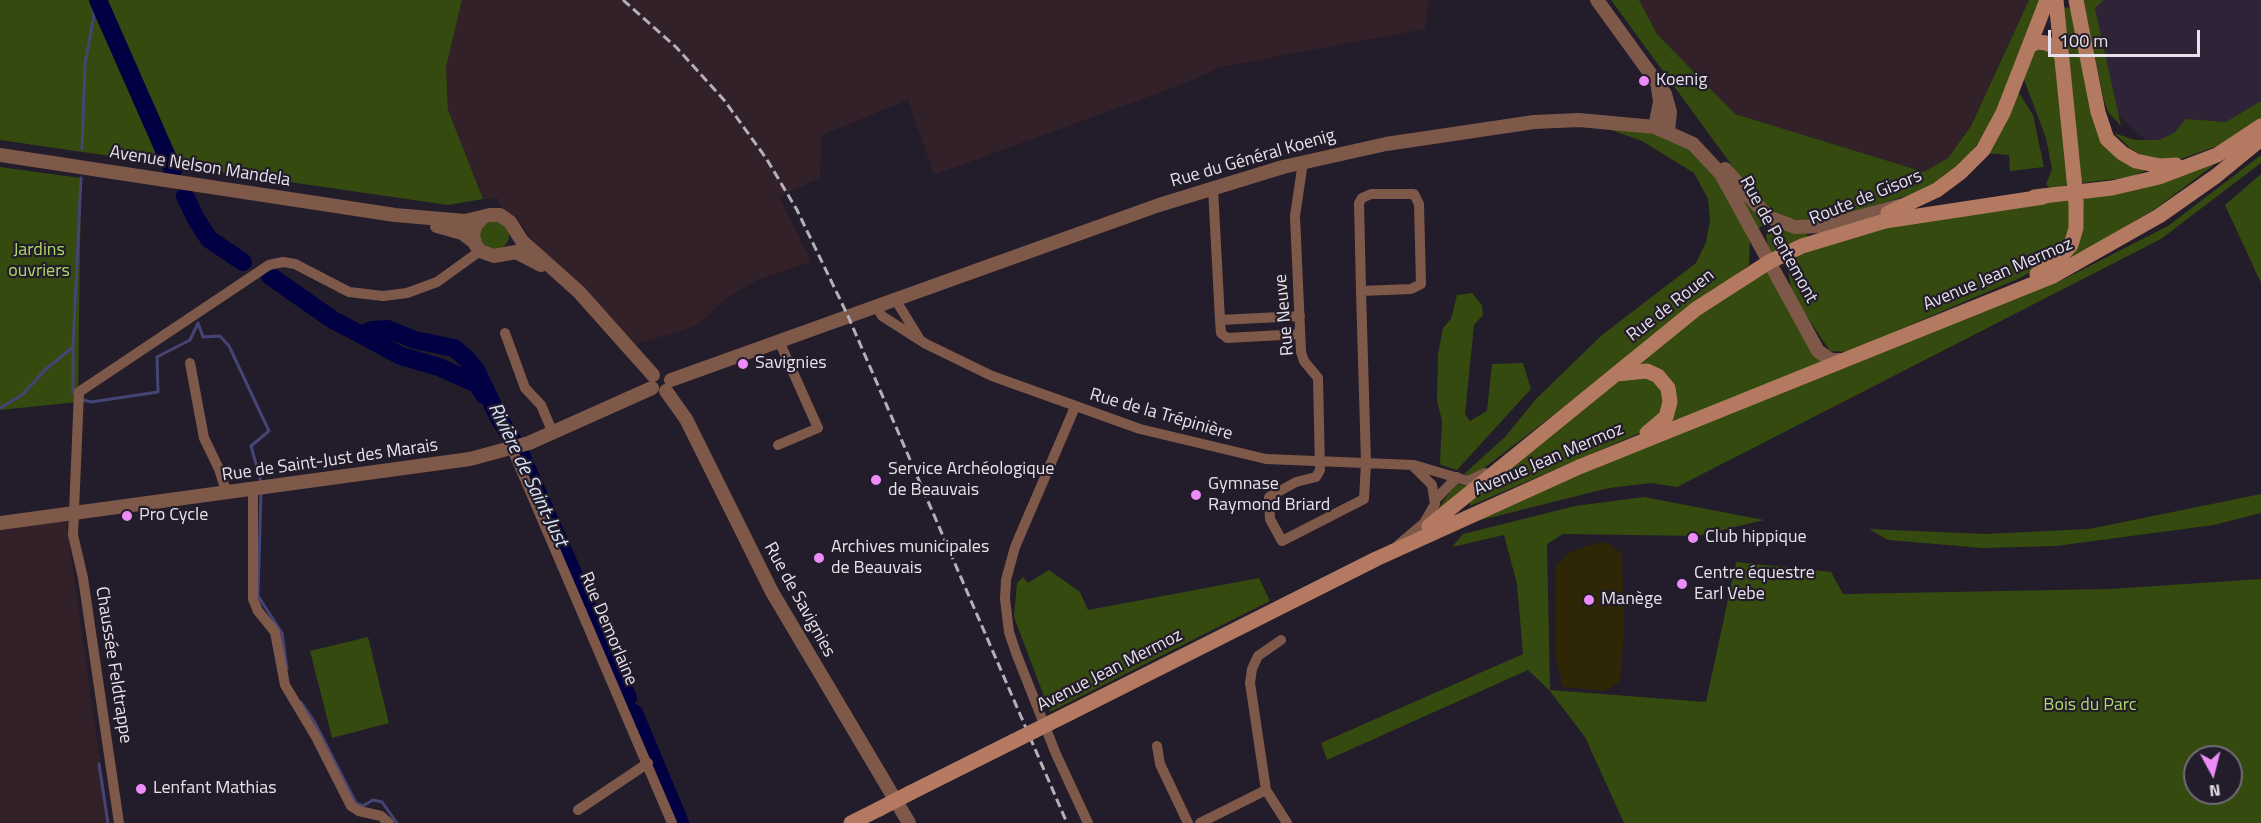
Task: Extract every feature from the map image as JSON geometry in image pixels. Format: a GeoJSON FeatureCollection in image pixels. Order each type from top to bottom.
{"type":"FeatureCollection","features":[{"type":"Feature","properties":{"kind":"main road","name":"Route de Gisors"},"geometry":{"type":"LineString","coordinates":[[1803,246],[1920,199],[1961,172],[1987,143],[2003,113],[2050,0]]}},
{"type":"Feature","properties":{"kind":"main road"},"geometry":{"type":"LineString","coordinates":[[1957,314],[2031,278],[2060,258],[2075,234],[2076,202],[2061,55],[2050,0]]}},
{"type":"Feature","properties":{"kind":"main road"},"geometry":{"type":"LineString","coordinates":[[2074,3],[2100,121],[2107,139],[2115,148],[2136,161],[2166,166],[2199,160],[2240,141]]}},
{"type":"Feature","properties":{"kind":"main road"},"geometry":{"type":"LineString","coordinates":[[2029,46],[2037,42],[2046,43],[2055,47],[2061,55]]}},
{"type":"Feature","properties":{"kind":"main road"},"geometry":{"type":"LineString","coordinates":[[1920,199],[1969,201],[2043,197],[2140,182],[2201,162],[2240,141],[2261,126]]}},
{"type":"Feature","properties":{"kind":"main road","name":"Avenue Jean Mermoz"},"geometry":{"type":"LineString","coordinates":[[851,823],[1376,559],[1611,454],[2040,282],[2122,239],[2189,196],[2261,139]]}},
{"type":"Feature","properties":{"kind":"main road","name":"Rue de Rouen"},"geometry":{"type":"LineString","coordinates":[[1376,559],[1448,513],[1709,299],[1769,262],[1803,246],[1867,225],[1911,215],[2043,197]]}},
{"type":"Feature","properties":{"kind":"main road"},"geometry":{"type":"LineString","coordinates":[[1611,454],[1659,426],[1666,417],[1670,402],[1665,385],[1652,373],[1635,370],[1615,374]]}},
{"type":"Feature","properties":{"kind":"street"},"geometry":{"type":"LineString","coordinates":[[1595,0],[1655,82],[1660,99],[1661,129]]}},
{"type":"Feature","properties":{"kind":"street","name":"Rue du Général Koenig"},"geometry":{"type":"LineString","coordinates":[[876,306],[1213,188],[1303,162],[1364,148],[1534,122],[1600,121],[1661,129]]}},
{"type":"Feature","properties":{"kind":"street","name":"Rue de Pentemont"},"geometry":{"type":"LineString","coordinates":[[1661,129],[1693,144],[1718,168],[1821,353],[1836,361],[1852,358]]}},
{"type":"Feature","properties":{"kind":"street"},"geometry":{"type":"LineString","coordinates":[[1693,144],[1715,158],[1763,213],[1784,224]]}},
{"type":"Feature","properties":{"kind":"street","name":"Avenue Nelson Mandela"},"geometry":{"type":"LineString","coordinates":[[0,155],[395,215],[465,221],[483,217]]}},
{"type":"Feature","properties":{"kind":"street","name":"Rue Neuve"},"geometry":{"type":"LineString","coordinates":[[1303,162],[1295,216],[1300,334],[1302,357],[1318,378],[1320,461]]}},
{"type":"Feature","properties":{"kind":"street"},"geometry":{"type":"LineString","coordinates":[[1213,188],[1221,333],[1227,338],[1300,334]]}},
{"type":"Feature","properties":{"kind":"street"},"geometry":{"type":"LineString","coordinates":[[1320,461],[1317,476],[1294,482],[1268,499],[1270,519],[1282,541],[1363,501],[1366,462],[1361,291],[1360,200],[1371,194],[1414,194],[1419,204],[1420,284],[1411,289],[1361,291]]}},
{"type":"Feature","properties":{"kind":"street"},"geometry":{"type":"LineString","coordinates":[[1758,241],[1767,229],[1784,224],[1818,227],[1920,199]]}},
{"type":"Feature","properties":{"kind":"street","name":"Avenue Nelson Mandela"},"geometry":{"type":"LineString","coordinates":[[395,215],[462,232],[477,247]]}},
{"type":"Feature","properties":{"kind":"street"},"geometry":{"type":"LineString","coordinates":[[563,277],[520,253],[491,256],[477,247],[474,228],[483,217],[500,215],[508,220],[522,241],[563,277],[660,383]]}},
{"type":"Feature","properties":{"kind":"street"},"geometry":{"type":"LineString","coordinates":[[503,254],[513,244],[513,228]]}},
{"type":"Feature","properties":{"kind":"street","name":"Chaussée Feldtrappe"},"geometry":{"type":"LineString","coordinates":[[119,823],[85,593],[73,535],[79,392],[264,267],[289,262],[349,292],[383,296],[407,293],[437,282],[477,247]]}},
{"type":"Feature","properties":{"kind":"street"},"geometry":{"type":"LineString","coordinates":[[895,299],[921,340]]}},
{"type":"Feature","properties":{"kind":"street","name":"Rue de Saint-Just des Marais"},"geometry":{"type":"LineString","coordinates":[[0,523],[427,466],[516,447],[553,433],[660,383],[876,306]]}},
{"type":"Feature","properties":{"kind":"street","name":"Rue de la Trépinière"},"geometry":{"type":"LineString","coordinates":[[876,306],[886,319],[921,340],[1001,380],[1140,429],[1247,456],[1406,464],[1431,468],[1474,480],[1524,450]]}},
{"type":"Feature","properties":{"kind":"street"},"geometry":{"type":"LineString","coordinates":[[1220,320],[1300,316]]}},
{"type":"Feature","properties":{"kind":"street"},"geometry":{"type":"LineString","coordinates":[[505,333],[525,388],[541,405],[553,433]]}},
{"type":"Feature","properties":{"kind":"street"},"geometry":{"type":"LineString","coordinates":[[778,445],[818,428],[779,341]]}},
{"type":"Feature","properties":{"kind":"street"},"geometry":{"type":"LineString","coordinates":[[190,363],[204,438],[219,469],[226,494]]}},
{"type":"Feature","properties":{"kind":"street","name":"Rue de Savignies"},"geometry":{"type":"LineString","coordinates":[[660,383],[684,415],[772,592],[909,823]]}},
{"type":"Feature","properties":{"kind":"street"},"geometry":{"type":"LineString","coordinates":[[1075,407],[1015,547],[1006,580],[1005,599],[1009,632],[1018,659],[1056,754],[1088,823]]}},
{"type":"Feature","properties":{"kind":"street","name":"Rue Demorlaine"},"geometry":{"type":"LineString","coordinates":[[516,447],[539,512],[672,823]]}},
{"type":"Feature","properties":{"kind":"street"},"geometry":{"type":"LineString","coordinates":[[1406,464],[1420,470],[1429,479],[1435,500]]}},
{"type":"Feature","properties":{"kind":"street"},"geometry":{"type":"LineString","coordinates":[[1394,549],[1424,523],[1435,500],[1457,477]]}},
{"type":"Feature","properties":{"kind":"street"},"geometry":{"type":"LineString","coordinates":[[253,490],[253,599],[275,632],[285,685],[316,737],[351,806],[381,816],[389,823]]}},
{"type":"Feature","properties":{"kind":"street"},"geometry":{"type":"LineString","coordinates":[[1281,640],[1258,657],[1250,676],[1266,790],[1287,823]]}},
{"type":"Feature","properties":{"kind":"street"},"geometry":{"type":"LineString","coordinates":[[1157,746],[1160,764],[1188,823]]}},
{"type":"Feature","properties":{"kind":"street"},"geometry":{"type":"LineString","coordinates":[[578,810],[648,763]]}},
{"type":"Feature","properties":{"kind":"street"},"geometry":{"type":"LineString","coordinates":[[1200,823],[1266,790]]}},
{"type":"Feature","properties":{"kind":"shaded area"},"geometry":{"type":"Polygon","coordinates":[[[462,0],[1429,0],[1425,29],[1221,67],[1178,86],[934,175],[908,100],[822,135],[820,178],[779,197],[811,262],[758,280],[726,298],[698,325],[634,345],[531,238],[515,216],[501,207],[498,198],[483,199],[448,110],[446,67],[462,0]]]}},
{"type":"Feature","properties":{"kind":"shaded area"},"geometry":{"type":"Polygon","coordinates":[[[1639,0],[2029,0],[1971,125],[1948,158],[1924,172],[1735,114],[1657,34],[1639,0]]]}},
{"type":"Feature","properties":{"kind":"shaded area"},"geometry":{"type":"Polygon","coordinates":[[[2104,0],[2261,0],[2261,110],[2161,154],[2117,114],[2095,8],[2104,0]]]}},
{"type":"Feature","properties":{"kind":"shaded area"},"geometry":{"type":"Polygon","coordinates":[[[66,520],[109,823],[0,823],[0,529],[66,520]]]}},
{"type":"Feature","properties":{"kind":"green space"},"geometry":{"type":"Polygon","coordinates":[[[0,0],[462,0],[446,67],[448,110],[483,199],[448,205],[0,140],[0,0]]]}},
{"type":"Feature","properties":{"kind":"green space"},"geometry":{"type":"Polygon","coordinates":[[[1611,0],[1639,0],[1657,34],[1735,114],[1924,172],[1948,158],[1971,126],[2029,0],[2041,0],[1990,127],[1960,166],[1926,190],[1819,222],[1782,218],[1768,209],[1752,193],[1611,0]]]}},
{"type":"Feature","properties":{"kind":"green space"},"geometry":{"type":"Polygon","coordinates":[[[2083,0],[2104,0],[2095,8],[2121,126],[2108,112],[2104,100],[2083,0]]]}},
{"type":"Feature","properties":{"kind":"green space"},"geometry":{"type":"Polygon","coordinates":[[[2061,7],[2072,8],[2092,108],[2127,161],[2145,171],[2131,177],[2081,183],[2061,7]]]}},
{"type":"Feature","properties":{"kind":"green space"},"geometry":{"type":"Polygon","coordinates":[[[2043,47],[2055,54],[2069,184],[2051,189],[2046,184],[2052,169],[2046,138],[2023,77],[2035,50],[2043,47]]]}},
{"type":"Feature","properties":{"kind":"green space"},"geometry":{"type":"Polygon","coordinates":[[[2019,93],[2033,115],[2044,167],[2010,171],[2009,155],[1985,153],[2019,93]]]}},
{"type":"Feature","properties":{"kind":"green space"},"geometry":{"type":"Polygon","coordinates":[[[2261,101],[2261,121],[2217,146],[2181,159],[2161,161],[2145,157],[2131,149],[2114,133],[2135,140],[2159,140],[2174,133],[2186,119],[2226,122],[2261,101]]]}},
{"type":"Feature","properties":{"kind":"green space"},"geometry":{"type":"Polygon","coordinates":[[[1600,126],[1656,134],[1680,144],[1695,154],[1716,177],[1750,240],[1749,265],[1475,475],[1468,476],[1464,474],[1505,437],[1536,399],[1602,335],[1696,263],[1706,242],[1710,220],[1708,199],[1694,173],[1642,141],[1600,126]]]}},
{"type":"Feature","properties":{"kind":"green space"},"geometry":{"type":"Polygon","coordinates":[[[2261,155],[2261,163],[2161,239],[1677,487],[1651,483],[1609,488],[1477,521],[1483,514],[1622,456],[2062,280],[2168,226],[2261,155]]]}},
{"type":"Feature","properties":{"kind":"green space"},"geometry":{"type":"Polygon","coordinates":[[[2222,159],[2155,209],[2057,268],[2082,198],[2222,159]]]}},
{"type":"Feature","properties":{"kind":"green space","name":"Jardins ouvriers"},"geometry":{"type":"Polygon","coordinates":[[[0,167],[81,178],[78,402],[0,410],[0,167]]]}},
{"type":"Feature","properties":{"kind":"green space"},"geometry":{"type":"Polygon","coordinates":[[[2261,174],[2261,281],[2260,281],[2225,205],[2261,174]]]}},
{"type":"Feature","properties":{"kind":"green space"},"geometry":{"type":"Polygon","coordinates":[[[1737,192],[1766,223],[1755,230],[1737,192]]]}},
{"type":"Feature","properties":{"kind":"green space"},"geometry":{"type":"Polygon","coordinates":[[[2070,198],[2071,213],[2066,242],[2049,261],[2020,278],[1847,352],[1830,351],[1792,294],[1788,271],[1792,262],[1802,252],[1876,226],[2070,198]]]}},
{"type":"Feature","properties":{"kind":"green space"},"geometry":{"type":"Polygon","coordinates":[[[494,220],[500,221],[508,229],[508,241],[500,249],[494,250],[488,249],[480,241],[479,235],[480,229],[488,221],[494,220]]]}},
{"type":"Feature","properties":{"kind":"green space"},"geometry":{"type":"Polygon","coordinates":[[[1776,229],[1804,232],[1807,238],[1769,255],[1766,234],[1776,229]]]}},
{"type":"Feature","properties":{"kind":"green space"},"geometry":{"type":"Polygon","coordinates":[[[1767,269],[1821,362],[1668,424],[1674,395],[1636,365],[1721,298],[1767,269]]]}},
{"type":"Feature","properties":{"kind":"green space"},"geometry":{"type":"Polygon","coordinates":[[[1472,293],[1482,305],[1483,315],[1474,325],[1465,414],[1470,421],[1487,411],[1492,364],[1523,363],[1531,389],[1457,470],[1441,465],[1440,462],[1442,421],[1437,400],[1438,354],[1443,328],[1451,319],[1457,295],[1472,293]]]}},
{"type":"Feature","properties":{"kind":"green space"},"geometry":{"type":"Polygon","coordinates":[[[1648,376],[1663,391],[1664,412],[1642,432],[1470,506],[1470,501],[1619,379],[1648,376]]]}},
{"type":"Feature","properties":{"kind":"green space"},"geometry":{"type":"Polygon","coordinates":[[[1456,483],[1468,487],[1436,512],[1456,483]]]}},
{"type":"Feature","properties":{"kind":"green space"},"geometry":{"type":"Polygon","coordinates":[[[2261,494],[2261,513],[2214,525],[2056,546],[1983,548],[1888,540],[1869,529],[1985,534],[2089,529],[2261,494]]]}},
{"type":"Feature","properties":{"kind":"green space","name":"Bois du Parc"},"geometry":{"type":"Polygon","coordinates":[[[1644,497],[1764,520],[1697,536],[1563,534],[1547,544],[1550,690],[1706,702],[1736,562],[1831,572],[1843,594],[2109,589],[2261,579],[2261,823],[1624,823],[1585,737],[1549,690],[1528,670],[1327,760],[1321,743],[1523,654],[1517,584],[1504,535],[1452,547],[1463,534],[1575,506],[1644,497]]]}},
{"type":"Feature","properties":{"kind":"green space"},"geometry":{"type":"Polygon","coordinates":[[[1049,570],[1080,592],[1088,610],[1259,578],[1270,601],[1050,712],[1014,617],[1017,583],[1023,577],[1028,583],[1049,570]]]}},
{"type":"Feature","properties":{"kind":"green space"},"geometry":{"type":"Polygon","coordinates":[[[368,637],[389,723],[332,738],[310,651],[368,637]]]}},
{"type":"Feature","properties":{"kind":"sand","name":"Manège"},"geometry":{"type":"Polygon","coordinates":[[[1596,543],[1608,543],[1622,554],[1624,634],[1620,682],[1605,691],[1563,687],[1555,654],[1556,566],[1568,553],[1596,543]]]}},
{"type":"Feature","properties":{"kind":"waterway"},"geometry":{"type":"LineString","coordinates":[[82,149],[85,63],[94,16],[94,0]]}},
{"type":"Feature","properties":{"kind":"waterway","name":"Rivière de Saint-Just"},"geometry":{"type":"LineString","coordinates":[[98,0],[173,170]]}},
{"type":"Feature","properties":{"kind":"waterway"},"geometry":{"type":"LineString","coordinates":[[0,408],[22,395],[45,370],[73,347],[81,178]]}},
{"type":"Feature","properties":{"kind":"waterway","name":"Rivière de Saint-Just"},"geometry":{"type":"LineString","coordinates":[[185,196],[209,239],[243,262]]}},
{"type":"Feature","properties":{"kind":"waterway","name":"Rivière de Saint-Just"},"geometry":{"type":"LineString","coordinates":[[270,276],[333,320],[362,335],[372,330],[388,329],[415,340],[454,348],[466,358],[476,370],[498,416],[520,453],[628,698]]}},
{"type":"Feature","properties":{"kind":"waterway"},"geometry":{"type":"LineString","coordinates":[[83,400],[91,402],[158,392],[157,357],[190,340],[198,323],[203,337],[220,336],[229,346],[269,431],[251,446],[261,482]]}},
{"type":"Feature","properties":{"kind":"waterway"},"geometry":{"type":"LineString","coordinates":[[362,335],[401,356],[439,367],[477,384],[484,395]]}},
{"type":"Feature","properties":{"kind":"waterway"},"geometry":{"type":"LineString","coordinates":[[73,347],[73,393]]}},
{"type":"Feature","properties":{"kind":"waterway"},"geometry":{"type":"LineString","coordinates":[[261,492],[258,596],[282,633],[287,669]]}},
{"type":"Feature","properties":{"kind":"waterway"},"geometry":{"type":"LineString","coordinates":[[301,702],[314,721],[356,803],[363,806],[373,800],[382,802],[397,823]]}},
{"type":"Feature","properties":{"kind":"waterway","name":"Rivière de Saint-Just"},"geometry":{"type":"LineString","coordinates":[[634,713],[680,823]]}},
{"type":"Feature","properties":{"kind":"waterway"},"geometry":{"type":"LineString","coordinates":[[99,764],[108,823]]}},
{"type":"Feature","properties":{"kind":"railway"},"geometry":{"type":"LineString","coordinates":[[623,0],[676,47],[724,100],[766,158],[797,210],[848,316],[1067,823]]}},
{"type":"Feature","properties":{"kind":"place","name":"Koenig"},"geometry":{"type":"Point","coordinates":[1644,81]}},
{"type":"Feature","properties":{"kind":"place","name":"Savignies"},"geometry":{"type":"Point","coordinates":[743,364]}},
{"type":"Feature","properties":{"kind":"place","name":"Service Archéologique de Beauvais"},"geometry":{"type":"Point","coordinates":[876,480]}},
{"type":"Feature","properties":{"kind":"place","name":"Gymnase Raymond Briard"},"geometry":{"type":"Point","coordinates":[1196,495]}},
{"type":"Feature","properties":{"kind":"place","name":"Pro Cycle"},"geometry":{"type":"Point","coordinates":[127,516]}},
{"type":"Feature","properties":{"kind":"place","name":"Club hippique"},"geometry":{"type":"Point","coordinates":[1693,538]}},
{"type":"Feature","properties":{"kind":"place","name":"Archives municipales de Beauvais"},"geometry":{"type":"Point","coordinates":[819,558]}},
{"type":"Feature","properties":{"kind":"place","name":"Centre équestre Earl Vebe"},"geometry":{"type":"Point","coordinates":[1682,584]}},
{"type":"Feature","properties":{"kind":"place","name":"Manège"},"geometry":{"type":"Point","coordinates":[1589,600]}},
{"type":"Feature","properties":{"kind":"place","name":"Lenfant Mathias"},"geometry":{"type":"Point","coordinates":[141,789]}}]}
